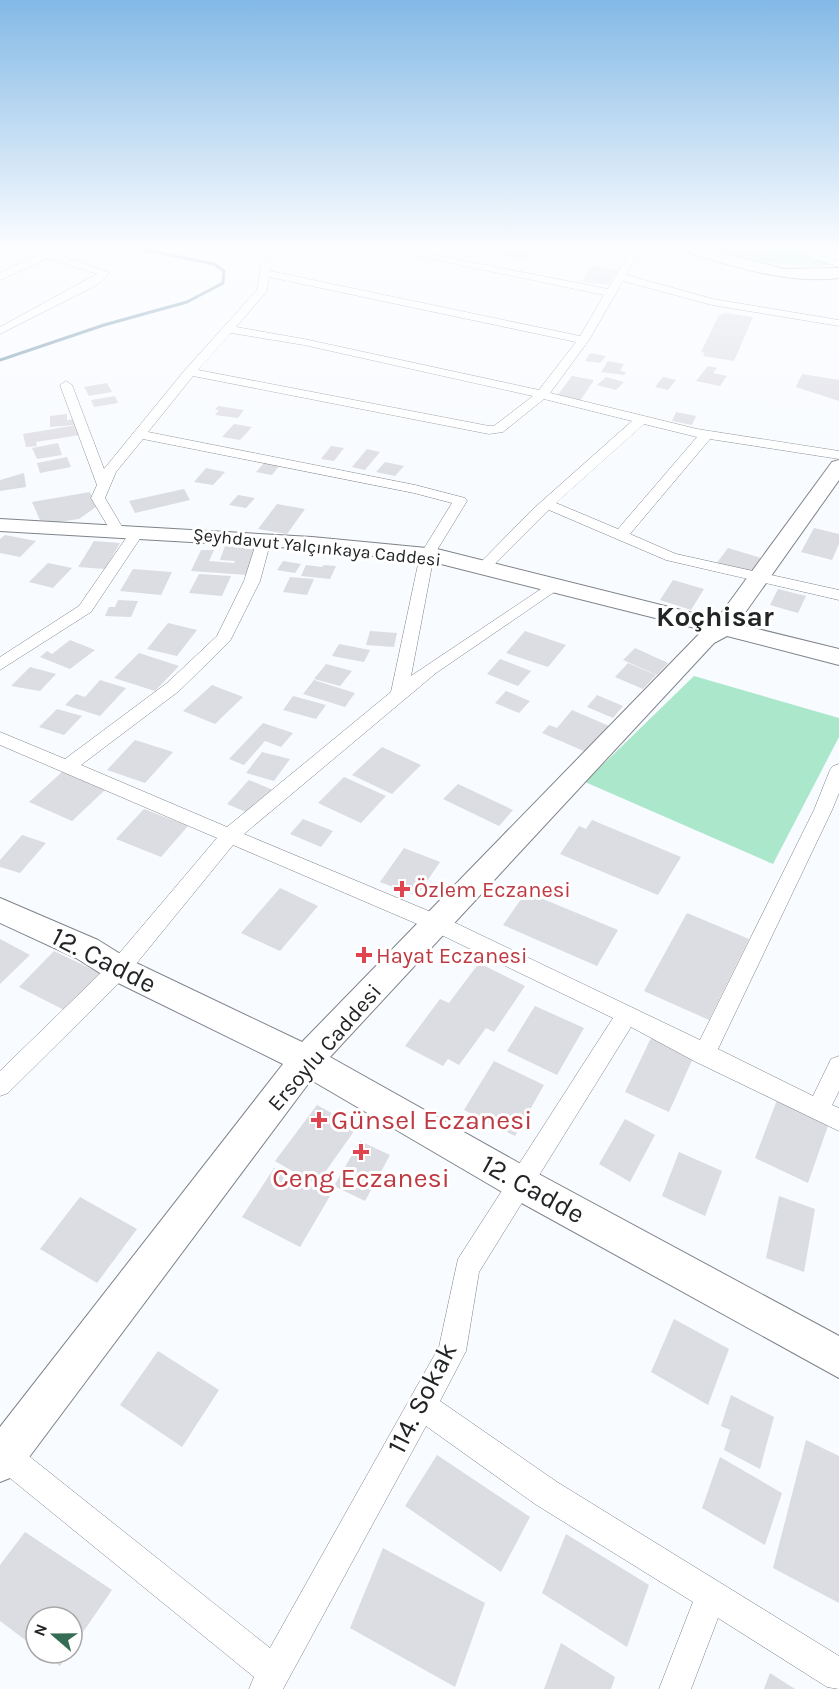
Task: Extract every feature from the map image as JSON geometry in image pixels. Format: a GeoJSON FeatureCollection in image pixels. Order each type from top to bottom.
{"type":"FeatureCollection","features":[{"type":"Feature","properties":{"kind":"street"},"geometry":{"type":"LineString","coordinates":[[0,665],[85,609],[127,530],[98,498],[110,471],[189,372],[229,329],[304,342],[542,395],[706,435],[839,455]]}},
{"type":"Feature","properties":{"kind":"street"},"geometry":{"type":"LineString","coordinates":[[530,329],[583,340]]}},
{"type":"Feature","properties":{"kind":"street"},"geometry":{"type":"LineString","coordinates":[[189,372],[489,430],[498,429],[542,395],[590,329]]}},
{"type":"Feature","properties":{"kind":"street"},"geometry":{"type":"LineString","coordinates":[[66,384],[104,486]]}},
{"type":"Feature","properties":{"kind":"street"},"geometry":{"type":"LineString","coordinates":[[483,568],[548,504],[641,420]]}},
{"type":"Feature","properties":{"kind":"street"},"geometry":{"type":"LineString","coordinates":[[140,434],[415,489],[460,501],[427,555],[399,695]]}},
{"type":"Feature","properties":{"kind":"street"},"geometry":{"type":"LineString","coordinates":[[620,537],[706,435]]}},
{"type":"Feature","properties":{"kind":"street","name":"Ersoylu Caddesi"},"geometry":{"type":"LineString","coordinates":[[2,1456],[306,1060],[706,638],[722,628],[839,466]]}},
{"type":"Feature","properties":{"kind":"street"},"geometry":{"type":"LineString","coordinates":[[548,504],[620,537],[671,557],[839,595]]}},
{"type":"Feature","properties":{"kind":"street","name":"Şeyhdavut Yalçınkaya Caddesi"},"geometry":{"type":"LineString","coordinates":[[0,525],[127,530],[427,555],[839,657]]}},
{"type":"Feature","properties":{"kind":"street"},"geometry":{"type":"LineString","coordinates":[[68,766],[173,687],[224,638],[252,581],[264,540]]}},
{"type":"Feature","properties":{"kind":"street"},"geometry":{"type":"LineString","coordinates":[[0,1086],[119,969],[230,835],[430,669],[555,586]]}},
{"type":"Feature","properties":{"kind":"street"},"geometry":{"type":"LineString","coordinates":[[0,738],[436,923],[828,1115],[839,1066]]}},
{"type":"Feature","properties":{"kind":"street"},"geometry":{"type":"LineString","coordinates":[[705,1055],[823,810],[839,770]]}},
{"type":"Feature","properties":{"kind":"street","name":"12. Cadde"},"geometry":{"type":"LineString","coordinates":[[0,910],[87,949],[119,969],[306,1060],[522,1184],[839,1358]]}},
{"type":"Feature","properties":{"kind":"street","name":"114. Sokak"},"geometry":{"type":"LineString","coordinates":[[269,1681],[452,1351],[467,1268],[627,1015]]}},
{"type":"Feature","properties":{"kind":"street"},"geometry":{"type":"LineString","coordinates":[[421,1405],[546,1494],[839,1676]]}},
{"type":"Feature","properties":{"kind":"street"},"geometry":{"type":"LineString","coordinates":[[2,1456],[269,1681]]}},
{"type":"Feature","properties":{"kind":"street"},"geometry":{"type":"LineString","coordinates":[[675,1689],[711,1596]]}},
{"type":"Feature","properties":{"kind":"green space"},"geometry":{"type":"Polygon","coordinates":[[[694,676],[839,718],[839,737],[773,864],[585,782],[694,676]]]}},
{"type":"Feature","properties":{"kind":"building"},"geometry":{"type":"Polygon","coordinates":[[[712,329],[748,329],[734,361],[703,356],[705,353],[701,352],[712,329]]]}},
{"type":"Feature","properties":{"kind":"building"},"geometry":{"type":"Polygon","coordinates":[[[590,353],[606,356],[600,363],[585,361],[590,353]]]}},
{"type":"Feature","properties":{"kind":"building"},"geometry":{"type":"Polygon","coordinates":[[[608,361],[624,364],[620,371],[626,372],[624,375],[601,372],[608,361]]]}},
{"type":"Feature","properties":{"kind":"building"},"geometry":{"type":"Polygon","coordinates":[[[708,366],[717,368],[713,373],[727,376],[720,386],[696,381],[708,366]]]}},
{"type":"Feature","properties":{"kind":"building"},"geometry":{"type":"Polygon","coordinates":[[[802,374],[839,380],[839,401],[796,387],[802,374]]]}},
{"type":"Feature","properties":{"kind":"building"},"geometry":{"type":"Polygon","coordinates":[[[572,376],[594,380],[580,401],[557,396],[572,376]]]}},
{"type":"Feature","properties":{"kind":"building"},"geometry":{"type":"Polygon","coordinates":[[[606,377],[624,382],[616,390],[597,385],[606,377]]]}},
{"type":"Feature","properties":{"kind":"building"},"geometry":{"type":"Polygon","coordinates":[[[663,377],[676,380],[668,390],[655,387],[663,377]]]}},
{"type":"Feature","properties":{"kind":"building"},"geometry":{"type":"Polygon","coordinates":[[[107,383],[112,392],[89,396],[84,387],[107,383]]]}},
{"type":"Feature","properties":{"kind":"building"},"geometry":{"type":"Polygon","coordinates":[[[115,396],[118,403],[94,407],[91,400],[115,396]]]}},
{"type":"Feature","properties":{"kind":"building"},"geometry":{"type":"Polygon","coordinates":[[[218,406],[244,410],[238,418],[215,415],[219,410],[215,410],[218,406]]]}},
{"type":"Feature","properties":{"kind":"building"},"geometry":{"type":"Polygon","coordinates":[[[676,412],[696,416],[692,425],[672,421],[676,412]]]}},
{"type":"Feature","properties":{"kind":"building"},"geometry":{"type":"Polygon","coordinates":[[[67,414],[67,420],[74,419],[75,425],[50,427],[50,416],[67,414]]]}},
{"type":"Feature","properties":{"kind":"building"},"geometry":{"type":"Polygon","coordinates":[[[234,424],[252,427],[240,440],[222,437],[234,424]]]}},
{"type":"Feature","properties":{"kind":"building"},"geometry":{"type":"Polygon","coordinates":[[[77,425],[80,435],[36,442],[37,446],[26,447],[23,434],[77,425]]]}},
{"type":"Feature","properties":{"kind":"building"},"geometry":{"type":"Polygon","coordinates":[[[58,443],[62,455],[37,459],[32,448],[58,443]]]}},
{"type":"Feature","properties":{"kind":"building"},"geometry":{"type":"Polygon","coordinates":[[[331,446],[344,448],[334,461],[321,459],[331,446]]]}},
{"type":"Feature","properties":{"kind":"building"},"geometry":{"type":"Polygon","coordinates":[[[367,449],[380,452],[365,470],[352,467],[367,449]]]}},
{"type":"Feature","properties":{"kind":"building"},"geometry":{"type":"Polygon","coordinates":[[[67,457],[71,467],[40,473],[37,463],[67,457]]]}},
{"type":"Feature","properties":{"kind":"building"},"geometry":{"type":"Polygon","coordinates":[[[385,462],[404,466],[395,476],[376,472],[385,462]]]}},
{"type":"Feature","properties":{"kind":"building"},"geometry":{"type":"Polygon","coordinates":[[[264,463],[279,466],[272,475],[256,472],[264,463]]]}},
{"type":"Feature","properties":{"kind":"building"},"geometry":{"type":"Polygon","coordinates":[[[206,468],[225,472],[213,485],[194,482],[206,468]]]}},
{"type":"Feature","properties":{"kind":"building"},"geometry":{"type":"Polygon","coordinates":[[[24,473],[26,487],[0,491],[0,480],[24,473]]]}},
{"type":"Feature","properties":{"kind":"building"},"geometry":{"type":"Polygon","coordinates":[[[184,489],[190,500],[135,513],[129,501],[184,489]]]}},
{"type":"Feature","properties":{"kind":"building"},"geometry":{"type":"Polygon","coordinates":[[[90,492],[96,507],[79,519],[59,522],[40,520],[32,502],[90,492]]]}},
{"type":"Feature","properties":{"kind":"building"},"geometry":{"type":"Polygon","coordinates":[[[238,495],[255,498],[246,508],[229,505],[238,495]]]}},
{"type":"Feature","properties":{"kind":"building"},"geometry":{"type":"Polygon","coordinates":[[[277,504],[305,509],[287,534],[258,529],[277,504]]]}},
{"type":"Feature","properties":{"kind":"building"},"geometry":{"type":"Polygon","coordinates":[[[814,528],[839,534],[839,544],[832,560],[801,552],[814,528]]]}},
{"type":"Feature","properties":{"kind":"building"},"geometry":{"type":"Polygon","coordinates":[[[5,535],[36,541],[20,557],[0,553],[0,539],[5,535]]]}},
{"type":"Feature","properties":{"kind":"building"},"geometry":{"type":"Polygon","coordinates":[[[94,541],[120,543],[105,569],[78,567],[94,541]]]}},
{"type":"Feature","properties":{"kind":"building"},"geometry":{"type":"Polygon","coordinates":[[[225,546],[259,548],[247,575],[191,571],[201,550],[214,550],[209,561],[234,563],[235,561],[220,560],[225,546]]]}},
{"type":"Feature","properties":{"kind":"building"},"geometry":{"type":"Polygon","coordinates":[[[728,548],[761,558],[750,575],[716,564],[728,548]]]}},
{"type":"Feature","properties":{"kind":"building"},"geometry":{"type":"Polygon","coordinates":[[[283,561],[301,564],[295,573],[277,570],[283,561]]]}},
{"type":"Feature","properties":{"kind":"building"},"geometry":{"type":"Polygon","coordinates":[[[48,563],[72,568],[53,588],[29,582],[48,563]]]}},
{"type":"Feature","properties":{"kind":"building"},"geometry":{"type":"Polygon","coordinates":[[[306,565],[336,566],[330,579],[301,576],[306,565]]]}},
{"type":"Feature","properties":{"kind":"building"},"geometry":{"type":"Polygon","coordinates":[[[133,569],[172,572],[161,595],[120,591],[133,569]]]}},
{"type":"Feature","properties":{"kind":"building"},"geometry":{"type":"Polygon","coordinates":[[[199,574],[231,576],[222,596],[189,593],[199,574]]]}},
{"type":"Feature","properties":{"kind":"building"},"geometry":{"type":"Polygon","coordinates":[[[290,577],[314,579],[307,595],[283,592],[290,577]]]}},
{"type":"Feature","properties":{"kind":"building"},"geometry":{"type":"Polygon","coordinates":[[[673,580],[704,589],[691,610],[660,600],[673,580]]]}},
{"type":"Feature","properties":{"kind":"building"},"geometry":{"type":"Polygon","coordinates":[[[778,589],[806,596],[798,613],[770,605],[778,589]]]}},
{"type":"Feature","properties":{"kind":"building"},"geometry":{"type":"Polygon","coordinates":[[[118,600],[138,601],[131,617],[105,616],[109,607],[115,607],[118,600]]]}},
{"type":"Feature","properties":{"kind":"building"},"geometry":{"type":"Polygon","coordinates":[[[168,623],[197,630],[177,656],[147,649],[168,623]]]}},
{"type":"Feature","properties":{"kind":"building"},"geometry":{"type":"Polygon","coordinates":[[[370,631],[397,633],[394,647],[366,645],[370,631]]]}},
{"type":"Feature","properties":{"kind":"building"},"geometry":{"type":"Polygon","coordinates":[[[525,631],[566,645],[548,667],[506,653],[525,631]]]}},
{"type":"Feature","properties":{"kind":"building"},"geometry":{"type":"Polygon","coordinates":[[[70,640],[95,650],[70,669],[40,657],[47,651],[52,654],[70,640]]]}},
{"type":"Feature","properties":{"kind":"building"},"geometry":{"type":"Polygon","coordinates":[[[339,644],[370,650],[364,662],[332,656],[339,644]]]}},
{"type":"Feature","properties":{"kind":"building"},"geometry":{"type":"Polygon","coordinates":[[[635,648],[668,663],[657,675],[623,660],[635,648]]]}},
{"type":"Feature","properties":{"kind":"building"},"geometry":{"type":"Polygon","coordinates":[[[139,653],[179,666],[155,691],[114,678],[139,653]]]}},
{"type":"Feature","properties":{"kind":"building"},"geometry":{"type":"Polygon","coordinates":[[[500,659],[531,671],[518,686],[487,674],[500,659]]]}},
{"type":"Feature","properties":{"kind":"building"},"geometry":{"type":"Polygon","coordinates":[[[628,663],[656,675],[643,689],[615,677],[628,663]]]}},
{"type":"Feature","properties":{"kind":"building"},"geometry":{"type":"Polygon","coordinates":[[[326,664],[352,671],[340,686],[314,679],[326,664]]]}},
{"type":"Feature","properties":{"kind":"building"},"geometry":{"type":"Polygon","coordinates":[[[30,667],[56,674],[40,691],[11,686],[30,667]]]}},
{"type":"Feature","properties":{"kind":"building"},"geometry":{"type":"Polygon","coordinates":[[[100,680],[126,688],[100,716],[65,705],[76,694],[85,697],[100,680]]]}},
{"type":"Feature","properties":{"kind":"building"},"geometry":{"type":"Polygon","coordinates":[[[314,680],[355,693],[345,707],[303,694],[314,680]]]}},
{"type":"Feature","properties":{"kind":"building"},"geometry":{"type":"Polygon","coordinates":[[[212,685],[243,697],[215,724],[183,711],[212,685]]]}},
{"type":"Feature","properties":{"kind":"building"},"geometry":{"type":"Polygon","coordinates":[[[506,691],[530,701],[519,713],[495,703],[506,691]]]}},
{"type":"Feature","properties":{"kind":"building"},"geometry":{"type":"Polygon","coordinates":[[[597,695],[623,706],[613,718],[587,707],[597,695]]]}},
{"type":"Feature","properties":{"kind":"building"},"geometry":{"type":"Polygon","coordinates":[[[293,696],[326,705],[316,719],[283,710],[293,696]]]}},
{"type":"Feature","properties":{"kind":"building"},"geometry":{"type":"Polygon","coordinates":[[[57,709],[82,716],[64,735],[39,727],[57,709]]]}},
{"type":"Feature","properties":{"kind":"building"},"geometry":{"type":"Polygon","coordinates":[[[572,710],[609,726],[586,752],[542,733],[549,725],[557,728],[572,710]]]}},
{"type":"Feature","properties":{"kind":"building"},"geometry":{"type":"Polygon","coordinates":[[[263,723],[293,733],[281,747],[265,741],[244,765],[229,759],[263,723]]]}},
{"type":"Feature","properties":{"kind":"building"},"geometry":{"type":"Polygon","coordinates":[[[135,740],[173,752],[145,783],[107,770],[135,740]]]}},
{"type":"Feature","properties":{"kind":"building"},"geometry":{"type":"Polygon","coordinates":[[[382,747],[421,765],[392,794],[352,775],[382,747]]]}},
{"type":"Feature","properties":{"kind":"building"},"geometry":{"type":"Polygon","coordinates":[[[262,752],[290,759],[274,781],[246,773],[262,752]]]}},
{"type":"Feature","properties":{"kind":"building"},"geometry":{"type":"Polygon","coordinates":[[[62,772],[105,790],[72,821],[29,802],[62,772]]]}},
{"type":"Feature","properties":{"kind":"building"},"geometry":{"type":"Polygon","coordinates":[[[344,777],[386,796],[361,823],[318,803],[344,777]]]}},
{"type":"Feature","properties":{"kind":"building"},"geometry":{"type":"Polygon","coordinates":[[[249,780],[273,790],[251,814],[227,804],[249,780]]]}},
{"type":"Feature","properties":{"kind":"building"},"geometry":{"type":"Polygon","coordinates":[[[458,784],[513,810],[499,826],[443,799],[458,784]]]}},
{"type":"Feature","properties":{"kind":"building"},"geometry":{"type":"Polygon","coordinates":[[[144,809],[188,826],[161,857],[116,839],[144,809]]]}},
{"type":"Feature","properties":{"kind":"building"},"geometry":{"type":"Polygon","coordinates":[[[303,819],[333,831],[321,847],[290,834],[303,819]]]}},
{"type":"Feature","properties":{"kind":"building"},"geometry":{"type":"Polygon","coordinates":[[[592,820],[681,857],[658,895],[560,854],[579,826],[586,829],[592,820]]]}},
{"type":"Feature","properties":{"kind":"building"},"geometry":{"type":"Polygon","coordinates":[[[22,835],[46,843],[20,873],[0,867],[0,860],[22,835]]]}},
{"type":"Feature","properties":{"kind":"building"},"geometry":{"type":"Polygon","coordinates":[[[404,848],[440,862],[417,896],[380,882],[404,848]]]}},
{"type":"Feature","properties":{"kind":"building"},"geometry":{"type":"Polygon","coordinates":[[[280,888],[318,906],[280,951],[241,933],[280,888]]]}},
{"type":"Feature","properties":{"kind":"building"},"geometry":{"type":"Polygon","coordinates":[[[526,892],[618,930],[597,966],[503,925],[526,892]]]}},
{"type":"Feature","properties":{"kind":"building"},"geometry":{"type":"Polygon","coordinates":[[[687,913],[749,939],[709,1020],[644,991],[687,913]]]}},
{"type":"Feature","properties":{"kind":"building"},"geometry":{"type":"Polygon","coordinates":[[[0,939],[30,955],[0,984],[0,939]]]}},
{"type":"Feature","properties":{"kind":"building"},"geometry":{"type":"Polygon","coordinates":[[[54,951],[100,973],[66,1011],[19,987],[54,951]]]}},
{"type":"Feature","properties":{"kind":"building"},"geometry":{"type":"Polygon","coordinates":[[[479,963],[525,986],[494,1032],[486,1028],[459,1065],[448,1059],[443,1066],[405,1046],[440,999],[449,1003],[479,963]]]}},
{"type":"Feature","properties":{"kind":"building"},"geometry":{"type":"Polygon","coordinates":[[[535,1006],[584,1028],[557,1075],[507,1051],[535,1006]]]}},
{"type":"Feature","properties":{"kind":"building"},"geometry":{"type":"Polygon","coordinates":[[[651,1038],[694,1056],[669,1112],[625,1092],[651,1038]]]}},
{"type":"Feature","properties":{"kind":"building"},"geometry":{"type":"Polygon","coordinates":[[[494,1061],[544,1085],[515,1136],[464,1110],[494,1061]]]}},
{"type":"Feature","properties":{"kind":"building"},"geometry":{"type":"Polygon","coordinates":[[[777,1100],[829,1123],[808,1183],[755,1158],[777,1100]]]}},
{"type":"Feature","properties":{"kind":"building"},"geometry":{"type":"Polygon","coordinates":[[[317,1105],[357,1127],[316,1185],[275,1161],[317,1105]]]}},
{"type":"Feature","properties":{"kind":"building"},"geometry":{"type":"Polygon","coordinates":[[[625,1119],[655,1135],[630,1182],[599,1164],[625,1119]]]}},
{"type":"Feature","properties":{"kind":"building"},"geometry":{"type":"Polygon","coordinates":[[[360,1141],[390,1155],[365,1201],[334,1186],[360,1141]]]}},
{"type":"Feature","properties":{"kind":"building"},"geometry":{"type":"Polygon","coordinates":[[[679,1152],[722,1171],[705,1216],[662,1196],[679,1152]]]}},
{"type":"Feature","properties":{"kind":"building"},"geometry":{"type":"Polygon","coordinates":[[[274,1168],[330,1196],[300,1247],[242,1217],[274,1168]]]}},
{"type":"Feature","properties":{"kind":"building"},"geometry":{"type":"Polygon","coordinates":[[[779,1196],[815,1209],[804,1272],[766,1258],[779,1196]]]}},
{"type":"Feature","properties":{"kind":"building"},"geometry":{"type":"Polygon","coordinates":[[[80,1197],[137,1229],[97,1283],[40,1249],[80,1197]]]}},
{"type":"Feature","properties":{"kind":"building"},"geometry":{"type":"Polygon","coordinates":[[[674,1319],[729,1349],[708,1405],[651,1372],[674,1319]]]}},
{"type":"Feature","properties":{"kind":"building"},"geometry":{"type":"Polygon","coordinates":[[[158,1351],[219,1390],[182,1447],[120,1405],[158,1351]]]}},
{"type":"Feature","properties":{"kind":"building"},"geometry":{"type":"Polygon","coordinates":[[[731,1395],[774,1417],[760,1469],[724,1450],[730,1430],[721,1426],[731,1395]]]}},
{"type":"Feature","properties":{"kind":"building"},"geometry":{"type":"Polygon","coordinates":[[[806,1440],[839,1456],[839,1603],[773,1568],[806,1440]]]}},
{"type":"Feature","properties":{"kind":"building"},"geometry":{"type":"Polygon","coordinates":[[[437,1455],[530,1517],[501,1572],[405,1506],[437,1455]]]}},
{"type":"Feature","properties":{"kind":"building"},"geometry":{"type":"Polygon","coordinates":[[[720,1457],[782,1493],[765,1545],[702,1508],[720,1457]]]}},
{"type":"Feature","properties":{"kind":"building"},"geometry":{"type":"Polygon","coordinates":[[[25,1532],[112,1590],[84,1631],[84,1605],[24,1605],[24,1639],[0,1621],[0,1565],[25,1532]]]}},
{"type":"Feature","properties":{"kind":"building"},"geometry":{"type":"Polygon","coordinates":[[[566,1534],[649,1585],[627,1647],[542,1593],[566,1534]]]}},
{"type":"Feature","properties":{"kind":"building"},"geometry":{"type":"Polygon","coordinates":[[[383,1548],[485,1603],[455,1687],[350,1628],[383,1548]]]}},
{"type":"Feature","properties":{"kind":"building"},"geometry":{"type":"Polygon","coordinates":[[[561,1643],[615,1677],[611,1689],[544,1689],[561,1643]]]}},
{"type":"Feature","properties":{"kind":"building"},"geometry":{"type":"Polygon","coordinates":[[[770,1673],[795,1689],[764,1689],[770,1673]]]}},
{"type":"Feature","properties":{"kind":"waterway"},"geometry":{"type":"LineString","coordinates":[[0,360],[93,329]]}},
{"type":"Feature","properties":{"kind":"place","name":"Özlem Eczanesi"},"geometry":{"type":"Point","coordinates":[402,889]}},
{"type":"Feature","properties":{"kind":"place","name":"Hayat Eczanesi"},"geometry":{"type":"Point","coordinates":[364,955]}},
{"type":"Feature","properties":{"kind":"place","name":"Günsel Eczanesi"},"geometry":{"type":"Point","coordinates":[319,1120]}},
{"type":"Feature","properties":{"kind":"place","name":"Ceng Eczanesi"},"geometry":{"type":"Point","coordinates":[361,1152]}},
{"type":"Feature","properties":{"kind":"district","name":"Koçhisar"},"geometry":{"type":"Point","coordinates":[715,616]}}]}
